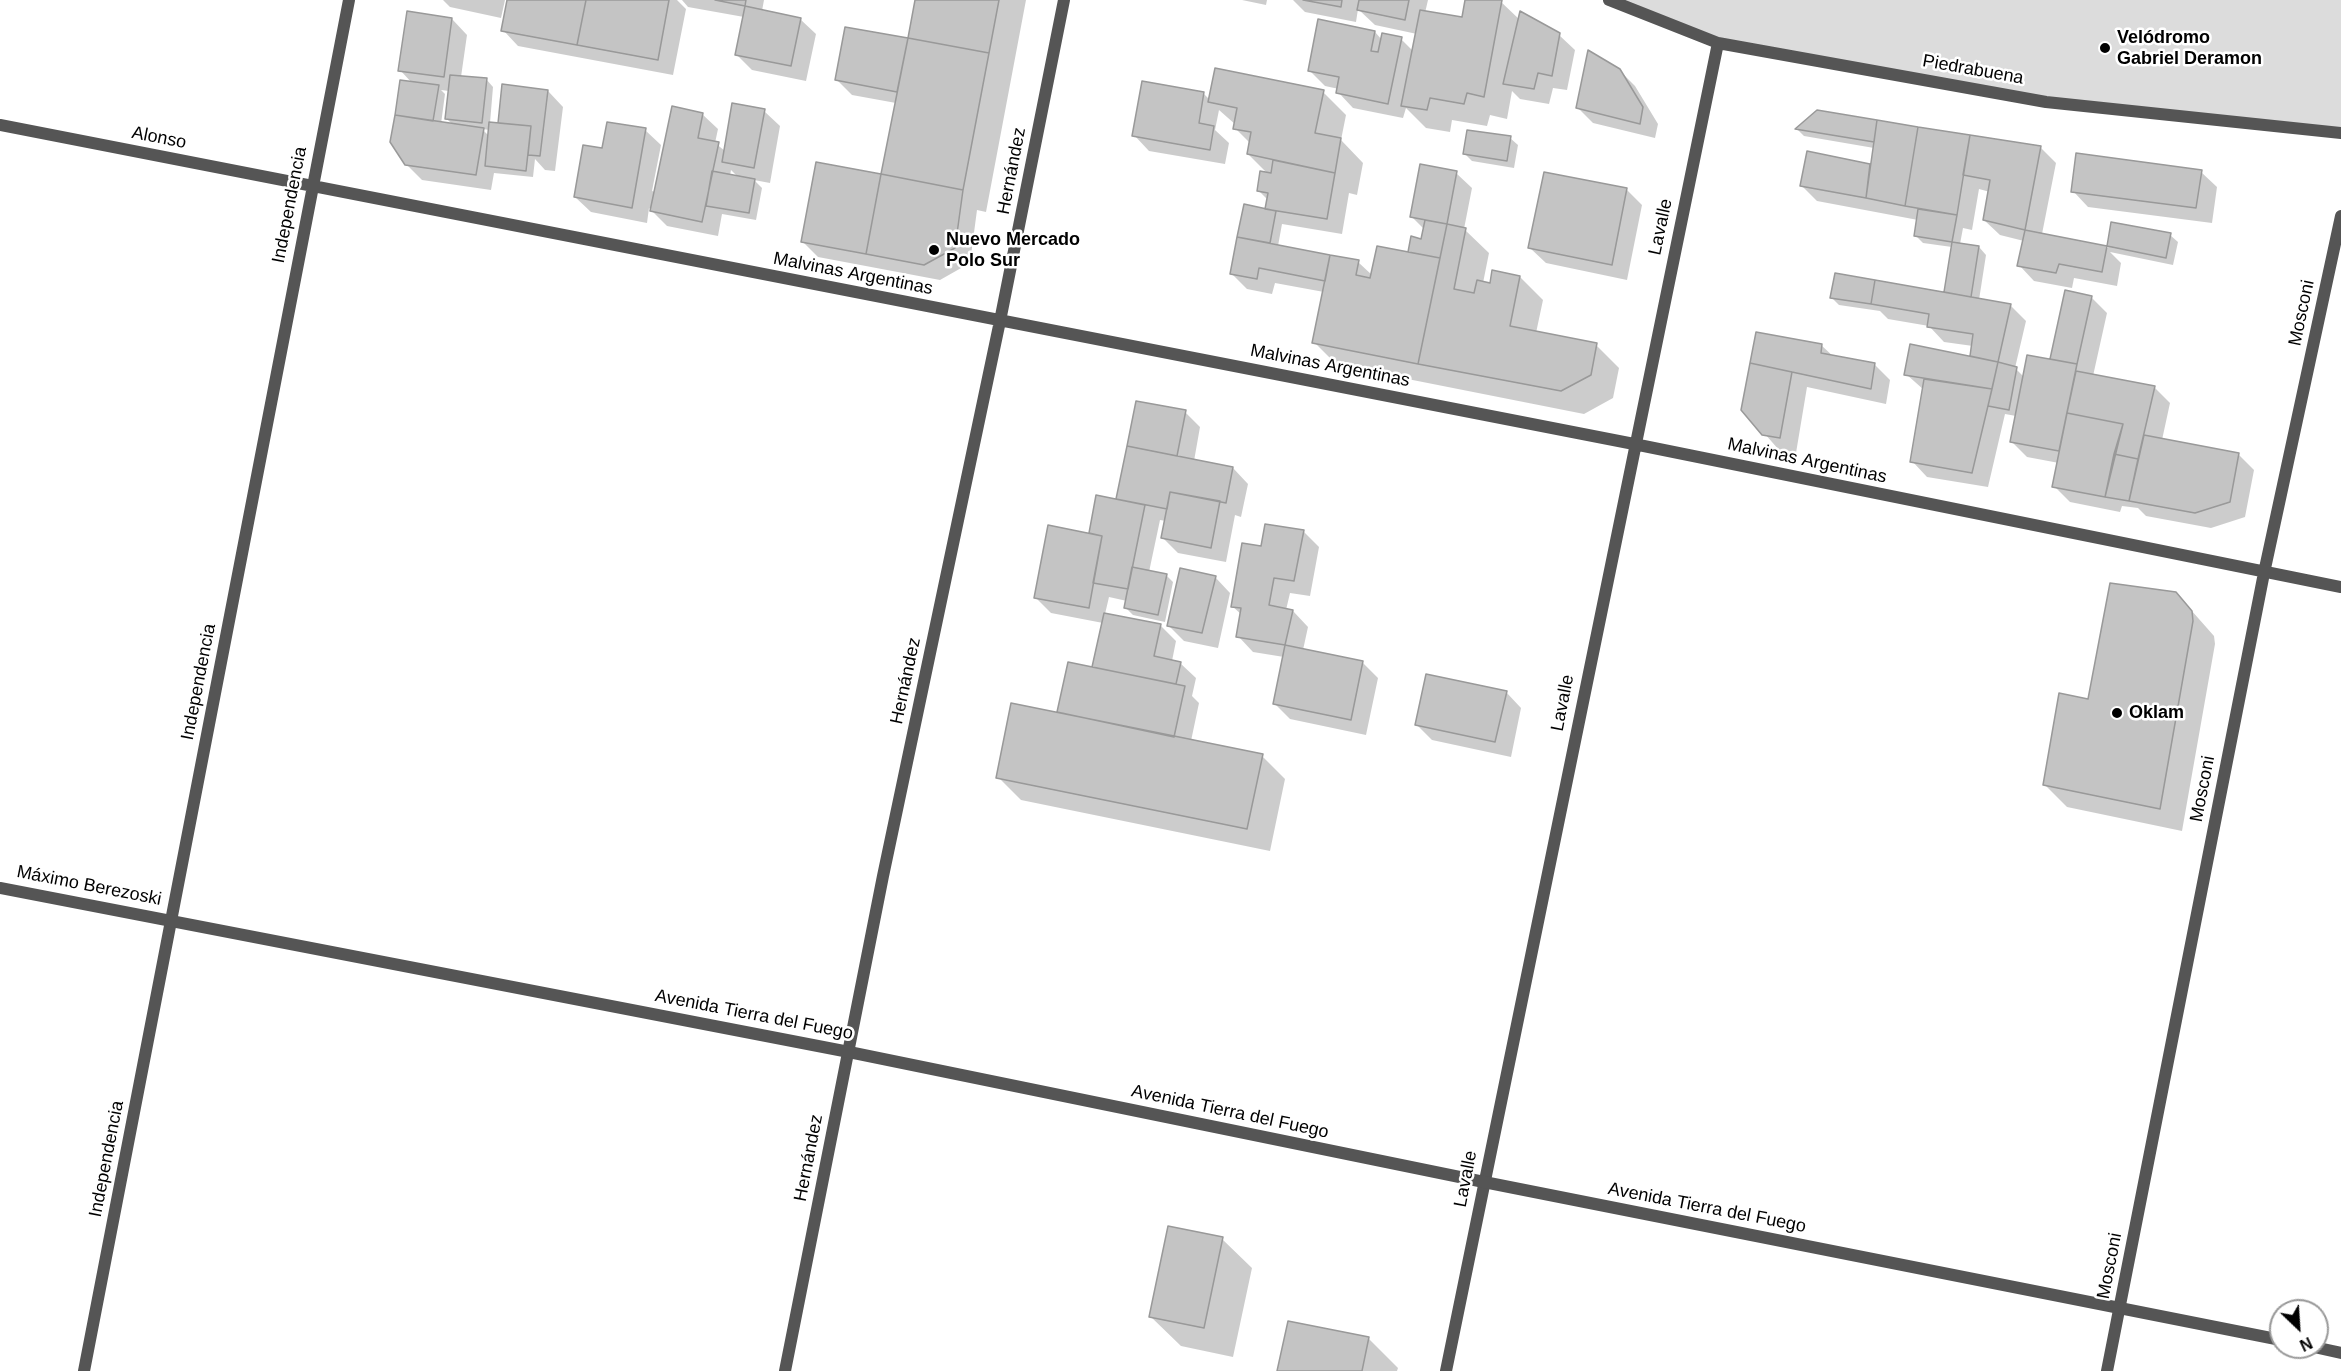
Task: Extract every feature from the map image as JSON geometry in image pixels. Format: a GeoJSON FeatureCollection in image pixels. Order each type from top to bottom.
{"type":"FeatureCollection","features":[{"type":"Feature","properties":{"kind":"street","name":"Independencia"},"geometry":{"type":"LineString","coordinates":[[84,1371],[349,0]]}},
{"type":"Feature","properties":{"kind":"street","name":"Hernández"},"geometry":{"type":"LineString","coordinates":[[785,1371],[883,876],[1000,321],[1064,0]]}},
{"type":"Feature","properties":{"kind":"street","name":"Piedrabuena"},"geometry":{"type":"LineString","coordinates":[[1609,0],[1718,43],[2046,102],[2341,133]]}},
{"type":"Feature","properties":{"kind":"street","name":"Lavalle"},"geometry":{"type":"LineString","coordinates":[[1446,1371],[1634,444],[1718,43]]}},
{"type":"Feature","properties":{"kind":"street","name":"Alonso"},"geometry":{"type":"LineString","coordinates":[[0,125],[312,187]]}},
{"type":"Feature","properties":{"kind":"street","name":"Malvinas Argentinas"},"geometry":{"type":"LineString","coordinates":[[312,187],[1634,444],[2341,587]]}},
{"type":"Feature","properties":{"kind":"street","name":"Mosconi"},"geometry":{"type":"LineString","coordinates":[[2107,1371],[2264,573],[2341,216]]}},
{"type":"Feature","properties":{"kind":"street","name":"Máximo Berezoski"},"geometry":{"type":"LineString","coordinates":[[0,888],[172,920]]}},
{"type":"Feature","properties":{"kind":"street","name":"Avenida Tierra del Fuego"},"geometry":{"type":"LineString","coordinates":[[172,920],[849,1052],[1484,1182],[2269,1338]]}},
{"type":"Feature","properties":{"kind":"shaded area","name":"Velódromo Gabriel Deramon"},"geometry":{"type":"Polygon","coordinates":[[[1609,0],[2341,0],[2341,133],[2046,102],[1718,43],[1609,0]]]}},
{"type":"Feature","properties":{"kind":"building"},"geometry":{"type":"Polygon","coordinates":[[[507,0],[586,0],[577,45],[501,31],[507,0]]]}},
{"type":"Feature","properties":{"kind":"building"},"geometry":{"type":"Polygon","coordinates":[[[586,0],[669,0],[658,60],[577,45],[586,0]]]}},
{"type":"Feature","properties":{"kind":"building"},"geometry":{"type":"Polygon","coordinates":[[[715,0],[746,0],[745,6],[715,0]]]}},
{"type":"Feature","properties":{"kind":"building"},"geometry":{"type":"Polygon","coordinates":[[[915,0],[999,0],[989,53],[908,38],[915,0]]]}},
{"type":"Feature","properties":{"kind":"building"},"geometry":{"type":"Polygon","coordinates":[[[1303,0],[1342,0],[1341,7],[1303,0]]]}},
{"type":"Feature","properties":{"kind":"building"},"geometry":{"type":"Polygon","coordinates":[[[1359,0],[1409,0],[1405,20],[1357,10],[1359,0]]]}},
{"type":"Feature","properties":{"kind":"building"},"geometry":{"type":"Polygon","coordinates":[[[1465,0],[1502,0],[1484,97],[1467,93],[1464,104],[1430,98],[1427,110],[1401,106],[1420,10],[1462,17],[1465,0]]]}},
{"type":"Feature","properties":{"kind":"building"},"geometry":{"type":"Polygon","coordinates":[[[745,6],[801,18],[791,66],[735,55],[745,6]]]}},
{"type":"Feature","properties":{"kind":"building"},"geometry":{"type":"Polygon","coordinates":[[[407,11],[452,18],[444,77],[398,71],[407,11]]]}},
{"type":"Feature","properties":{"kind":"building"},"geometry":{"type":"Polygon","coordinates":[[[1520,11],[1560,33],[1552,76],[1538,73],[1534,89],[1503,84],[1520,11]]]}},
{"type":"Feature","properties":{"kind":"building"},"geometry":{"type":"Polygon","coordinates":[[[1318,19],[1375,31],[1371,51],[1378,52],[1382,33],[1402,37],[1388,104],[1336,93],[1339,77],[1308,71],[1318,19]]]}},
{"type":"Feature","properties":{"kind":"building"},"geometry":{"type":"Polygon","coordinates":[[[845,27],[908,38],[897,92],[835,80],[845,27]]]}},
{"type":"Feature","properties":{"kind":"building"},"geometry":{"type":"Polygon","coordinates":[[[908,38],[989,53],[963,190],[881,174],[908,38]]]}},
{"type":"Feature","properties":{"kind":"building"},"geometry":{"type":"Polygon","coordinates":[[[1588,50],[1620,69],[1643,107],[1640,124],[1576,108],[1588,50]]]}},
{"type":"Feature","properties":{"kind":"building"},"geometry":{"type":"Polygon","coordinates":[[[1215,68],[1324,90],[1315,133],[1341,138],[1335,173],[1247,154],[1251,132],[1233,129],[1237,108],[1208,102],[1215,68]]]}},
{"type":"Feature","properties":{"kind":"building"},"geometry":{"type":"Polygon","coordinates":[[[450,75],[487,78],[482,123],[445,119],[450,75]]]}},
{"type":"Feature","properties":{"kind":"building"},"geometry":{"type":"Polygon","coordinates":[[[400,80],[439,85],[433,121],[395,115],[400,80]]]}},
{"type":"Feature","properties":{"kind":"building"},"geometry":{"type":"Polygon","coordinates":[[[1142,81],[1204,92],[1199,123],[1214,126],[1210,150],[1132,136],[1142,81]]]}},
{"type":"Feature","properties":{"kind":"building"},"geometry":{"type":"Polygon","coordinates":[[[502,84],[548,90],[540,156],[528,155],[531,126],[498,123],[502,84]]]}},
{"type":"Feature","properties":{"kind":"building"},"geometry":{"type":"Polygon","coordinates":[[[732,103],[765,109],[754,168],[722,162],[732,103]]]}},
{"type":"Feature","properties":{"kind":"building"},"geometry":{"type":"Polygon","coordinates":[[[672,106],[703,113],[698,138],[719,142],[702,222],[650,211],[672,106]]]}},
{"type":"Feature","properties":{"kind":"building"},"geometry":{"type":"Polygon","coordinates":[[[1817,110],[1877,120],[1874,142],[1795,129],[1817,110]]]}},
{"type":"Feature","properties":{"kind":"building"},"geometry":{"type":"Polygon","coordinates":[[[395,115],[484,128],[476,175],[405,165],[390,142],[395,115]]]}},
{"type":"Feature","properties":{"kind":"building"},"geometry":{"type":"Polygon","coordinates":[[[1877,120],[1918,127],[1905,206],[1866,198],[1877,120]]]}},
{"type":"Feature","properties":{"kind":"building"},"geometry":{"type":"Polygon","coordinates":[[[489,122],[531,126],[526,171],[485,166],[489,122]]]}},
{"type":"Feature","properties":{"kind":"building"},"geometry":{"type":"Polygon","coordinates":[[[607,122],[646,128],[632,208],[574,197],[583,145],[602,148],[607,122]]]}},
{"type":"Feature","properties":{"kind":"building"},"geometry":{"type":"Polygon","coordinates":[[[1918,127],[1970,135],[1957,215],[1905,206],[1918,127]]]}},
{"type":"Feature","properties":{"kind":"building"},"geometry":{"type":"Polygon","coordinates":[[[1467,130],[1511,136],[1507,161],[1463,154],[1467,130]]]}},
{"type":"Feature","properties":{"kind":"building"},"geometry":{"type":"Polygon","coordinates":[[[1970,135],[2041,146],[2025,230],[1983,220],[1990,180],[1963,175],[1970,135]]]}},
{"type":"Feature","properties":{"kind":"building"},"geometry":{"type":"Polygon","coordinates":[[[1807,151],[1870,164],[1866,198],[1800,186],[1807,151]]]}},
{"type":"Feature","properties":{"kind":"building"},"geometry":{"type":"Polygon","coordinates":[[[2076,153],[2202,170],[2196,208],[2071,192],[2076,153]]]}},
{"type":"Feature","properties":{"kind":"building"},"geometry":{"type":"Polygon","coordinates":[[[1273,160],[1335,173],[1327,219],[1265,209],[1268,193],[1257,191],[1260,171],[1271,173],[1273,160]]]}},
{"type":"Feature","properties":{"kind":"building"},"geometry":{"type":"Polygon","coordinates":[[[816,162],[881,174],[866,254],[801,242],[816,162]]]}},
{"type":"Feature","properties":{"kind":"building"},"geometry":{"type":"Polygon","coordinates":[[[1420,164],[1457,171],[1447,224],[1410,217],[1420,164]]]}},
{"type":"Feature","properties":{"kind":"building"},"geometry":{"type":"Polygon","coordinates":[[[712,171],[755,179],[749,213],[706,206],[712,171]]]}},
{"type":"Feature","properties":{"kind":"building"},"geometry":{"type":"Polygon","coordinates":[[[1544,172],[1627,188],[1612,265],[1528,248],[1544,172]]]}},
{"type":"Feature","properties":{"kind":"building"},"geometry":{"type":"Polygon","coordinates":[[[881,174],[963,190],[955,248],[924,265],[866,254],[881,174]]]}},
{"type":"Feature","properties":{"kind":"building"},"geometry":{"type":"Polygon","coordinates":[[[1244,204],[1276,211],[1270,243],[1237,237],[1244,204]]]}},
{"type":"Feature","properties":{"kind":"building"},"geometry":{"type":"Polygon","coordinates":[[[1918,209],[1957,215],[1952,242],[1914,236],[1918,209]]]}},
{"type":"Feature","properties":{"kind":"building"},"geometry":{"type":"Polygon","coordinates":[[[1425,220],[1447,224],[1440,258],[1408,252],[1411,236],[1421,239],[1425,220]]]}},
{"type":"Feature","properties":{"kind":"building"},"geometry":{"type":"Polygon","coordinates":[[[2111,222],[2171,233],[2166,258],[2107,246],[2111,222]]]}},
{"type":"Feature","properties":{"kind":"building"},"geometry":{"type":"Polygon","coordinates":[[[1447,224],[1466,228],[1454,289],[1474,293],[1477,280],[1490,283],[1492,270],[1520,276],[1510,326],[1597,343],[1591,375],[1561,391],[1418,364],[1447,224]]]}},
{"type":"Feature","properties":{"kind":"building"},"geometry":{"type":"Polygon","coordinates":[[[2025,230],[2107,246],[2102,272],[2059,264],[2056,273],[2017,266],[2025,230]]]}},
{"type":"Feature","properties":{"kind":"building"},"geometry":{"type":"Polygon","coordinates":[[[1237,237],[1330,255],[1325,281],[1259,268],[1257,279],[1230,274],[1237,237]]]}},
{"type":"Feature","properties":{"kind":"building"},"geometry":{"type":"Polygon","coordinates":[[[1952,242],[1979,246],[1971,297],[1944,292],[1952,242]]]}},
{"type":"Feature","properties":{"kind":"building"},"geometry":{"type":"Polygon","coordinates":[[[1377,246],[1440,258],[1418,364],[1312,343],[1330,255],[1359,260],[1356,275],[1370,278],[1377,246]]]}},
{"type":"Feature","properties":{"kind":"building"},"geometry":{"type":"Polygon","coordinates":[[[1835,273],[1875,280],[1871,304],[1830,298],[1835,273]]]}},
{"type":"Feature","properties":{"kind":"building"},"geometry":{"type":"Polygon","coordinates":[[[1875,280],[2011,304],[1998,362],[1970,356],[1973,334],[1927,327],[1929,314],[1871,304],[1875,280]]]}},
{"type":"Feature","properties":{"kind":"building"},"geometry":{"type":"Polygon","coordinates":[[[2065,290],[2092,296],[2077,364],[2050,359],[2065,290]]]}},
{"type":"Feature","properties":{"kind":"building"},"geometry":{"type":"Polygon","coordinates":[[[1756,332],[1822,344],[1821,353],[1875,363],[1871,389],[1750,363],[1756,332]]]}},
{"type":"Feature","properties":{"kind":"building"},"geometry":{"type":"Polygon","coordinates":[[[1910,344],[1998,362],[1992,389],[1904,375],[1910,344]]]}},
{"type":"Feature","properties":{"kind":"building"},"geometry":{"type":"Polygon","coordinates":[[[2027,355],[2077,364],[2059,451],[2010,442],[2027,355]]]}},
{"type":"Feature","properties":{"kind":"building"},"geometry":{"type":"Polygon","coordinates":[[[1998,362],[2017,367],[2009,410],[1988,406],[1998,362]]]}},
{"type":"Feature","properties":{"kind":"building"},"geometry":{"type":"Polygon","coordinates":[[[1750,363],[1792,372],[1780,438],[1762,435],[1741,410],[1750,363]]]}},
{"type":"Feature","properties":{"kind":"building"},"geometry":{"type":"Polygon","coordinates":[[[2076,371],[2155,386],[2138,459],[2114,454],[2123,424],[2067,413],[2076,371]]]}},
{"type":"Feature","properties":{"kind":"building"},"geometry":{"type":"Polygon","coordinates":[[[1924,379],[1992,389],[1972,473],[1910,462],[1924,379]]]}},
{"type":"Feature","properties":{"kind":"building"},"geometry":{"type":"Polygon","coordinates":[[[1136,401],[1186,410],[1177,456],[1127,446],[1136,401]]]}},
{"type":"Feature","properties":{"kind":"building"},"geometry":{"type":"Polygon","coordinates":[[[2067,413],[2123,424],[2105,497],[2052,487],[2067,413]]]}},
{"type":"Feature","properties":{"kind":"building"},"geometry":{"type":"Polygon","coordinates":[[[2144,435],[2239,453],[2230,502],[2195,513],[2129,501],[2144,435]]]}},
{"type":"Feature","properties":{"kind":"building"},"geometry":{"type":"Polygon","coordinates":[[[1127,446],[1233,467],[1226,503],[1170,492],[1167,509],[1116,499],[1127,446]]]}},
{"type":"Feature","properties":{"kind":"building"},"geometry":{"type":"Polygon","coordinates":[[[2114,454],[2138,459],[2129,501],[2105,497],[2114,454]]]}},
{"type":"Feature","properties":{"kind":"building"},"geometry":{"type":"Polygon","coordinates":[[[1170,492],[1220,501],[1211,548],[1161,538],[1170,492]]]}},
{"type":"Feature","properties":{"kind":"building"},"geometry":{"type":"Polygon","coordinates":[[[1096,495],[1145,505],[1128,589],[1093,583],[1102,536],[1089,533],[1096,495]]]}},
{"type":"Feature","properties":{"kind":"building"},"geometry":{"type":"Polygon","coordinates":[[[1265,524],[1304,530],[1294,581],[1274,578],[1269,605],[1293,610],[1285,645],[1236,637],[1241,608],[1231,607],[1242,543],[1261,546],[1265,524]]]}},
{"type":"Feature","properties":{"kind":"building"},"geometry":{"type":"Polygon","coordinates":[[[1048,525],[1102,536],[1089,608],[1034,598],[1048,525]]]}},
{"type":"Feature","properties":{"kind":"building"},"geometry":{"type":"Polygon","coordinates":[[[1132,567],[1167,574],[1158,615],[1124,608],[1132,567]]]}},
{"type":"Feature","properties":{"kind":"building"},"geometry":{"type":"Polygon","coordinates":[[[1180,568],[1216,576],[1202,633],[1167,626],[1180,568]]]}},
{"type":"Feature","properties":{"kind":"building"},"geometry":{"type":"Polygon","coordinates":[[[2110,583],[2176,592],[2192,611],[2193,621],[2160,809],[2043,785],[2059,693],[2088,699],[2110,583]]]}},
{"type":"Feature","properties":{"kind":"building"},"geometry":{"type":"Polygon","coordinates":[[[1104,613],[1161,624],[1154,656],[1181,662],[1176,684],[1092,667],[1104,613]]]}},
{"type":"Feature","properties":{"kind":"building"},"geometry":{"type":"Polygon","coordinates":[[[1285,645],[1363,661],[1351,720],[1273,704],[1285,645]]]}},
{"type":"Feature","properties":{"kind":"building"},"geometry":{"type":"Polygon","coordinates":[[[1068,662],[1185,686],[1174,737],[1057,712],[1068,662]]]}},
{"type":"Feature","properties":{"kind":"building"},"geometry":{"type":"Polygon","coordinates":[[[1426,674],[1507,691],[1495,742],[1415,725],[1426,674]]]}},
{"type":"Feature","properties":{"kind":"building"},"geometry":{"type":"Polygon","coordinates":[[[1011,703],[1263,754],[1247,829],[996,778],[1011,703]]]}},
{"type":"Feature","properties":{"kind":"building"},"geometry":{"type":"Polygon","coordinates":[[[1168,1226],[1223,1237],[1204,1328],[1149,1317],[1168,1226]]]}},
{"type":"Feature","properties":{"kind":"building"},"geometry":{"type":"Polygon","coordinates":[[[1288,1321],[1369,1337],[1362,1371],[1277,1371],[1288,1321]]]}},
{"type":"Feature","properties":{"kind":"place","name":"Velódromo Gabriel Deramon"},"geometry":{"type":"Point","coordinates":[2105,48]}},
{"type":"Feature","properties":{"kind":"place","name":"Nuevo Mercado Polo Sur"},"geometry":{"type":"Point","coordinates":[934,250]}},
{"type":"Feature","properties":{"kind":"place","name":"Oklam"},"geometry":{"type":"Point","coordinates":[2117,713]}}]}
